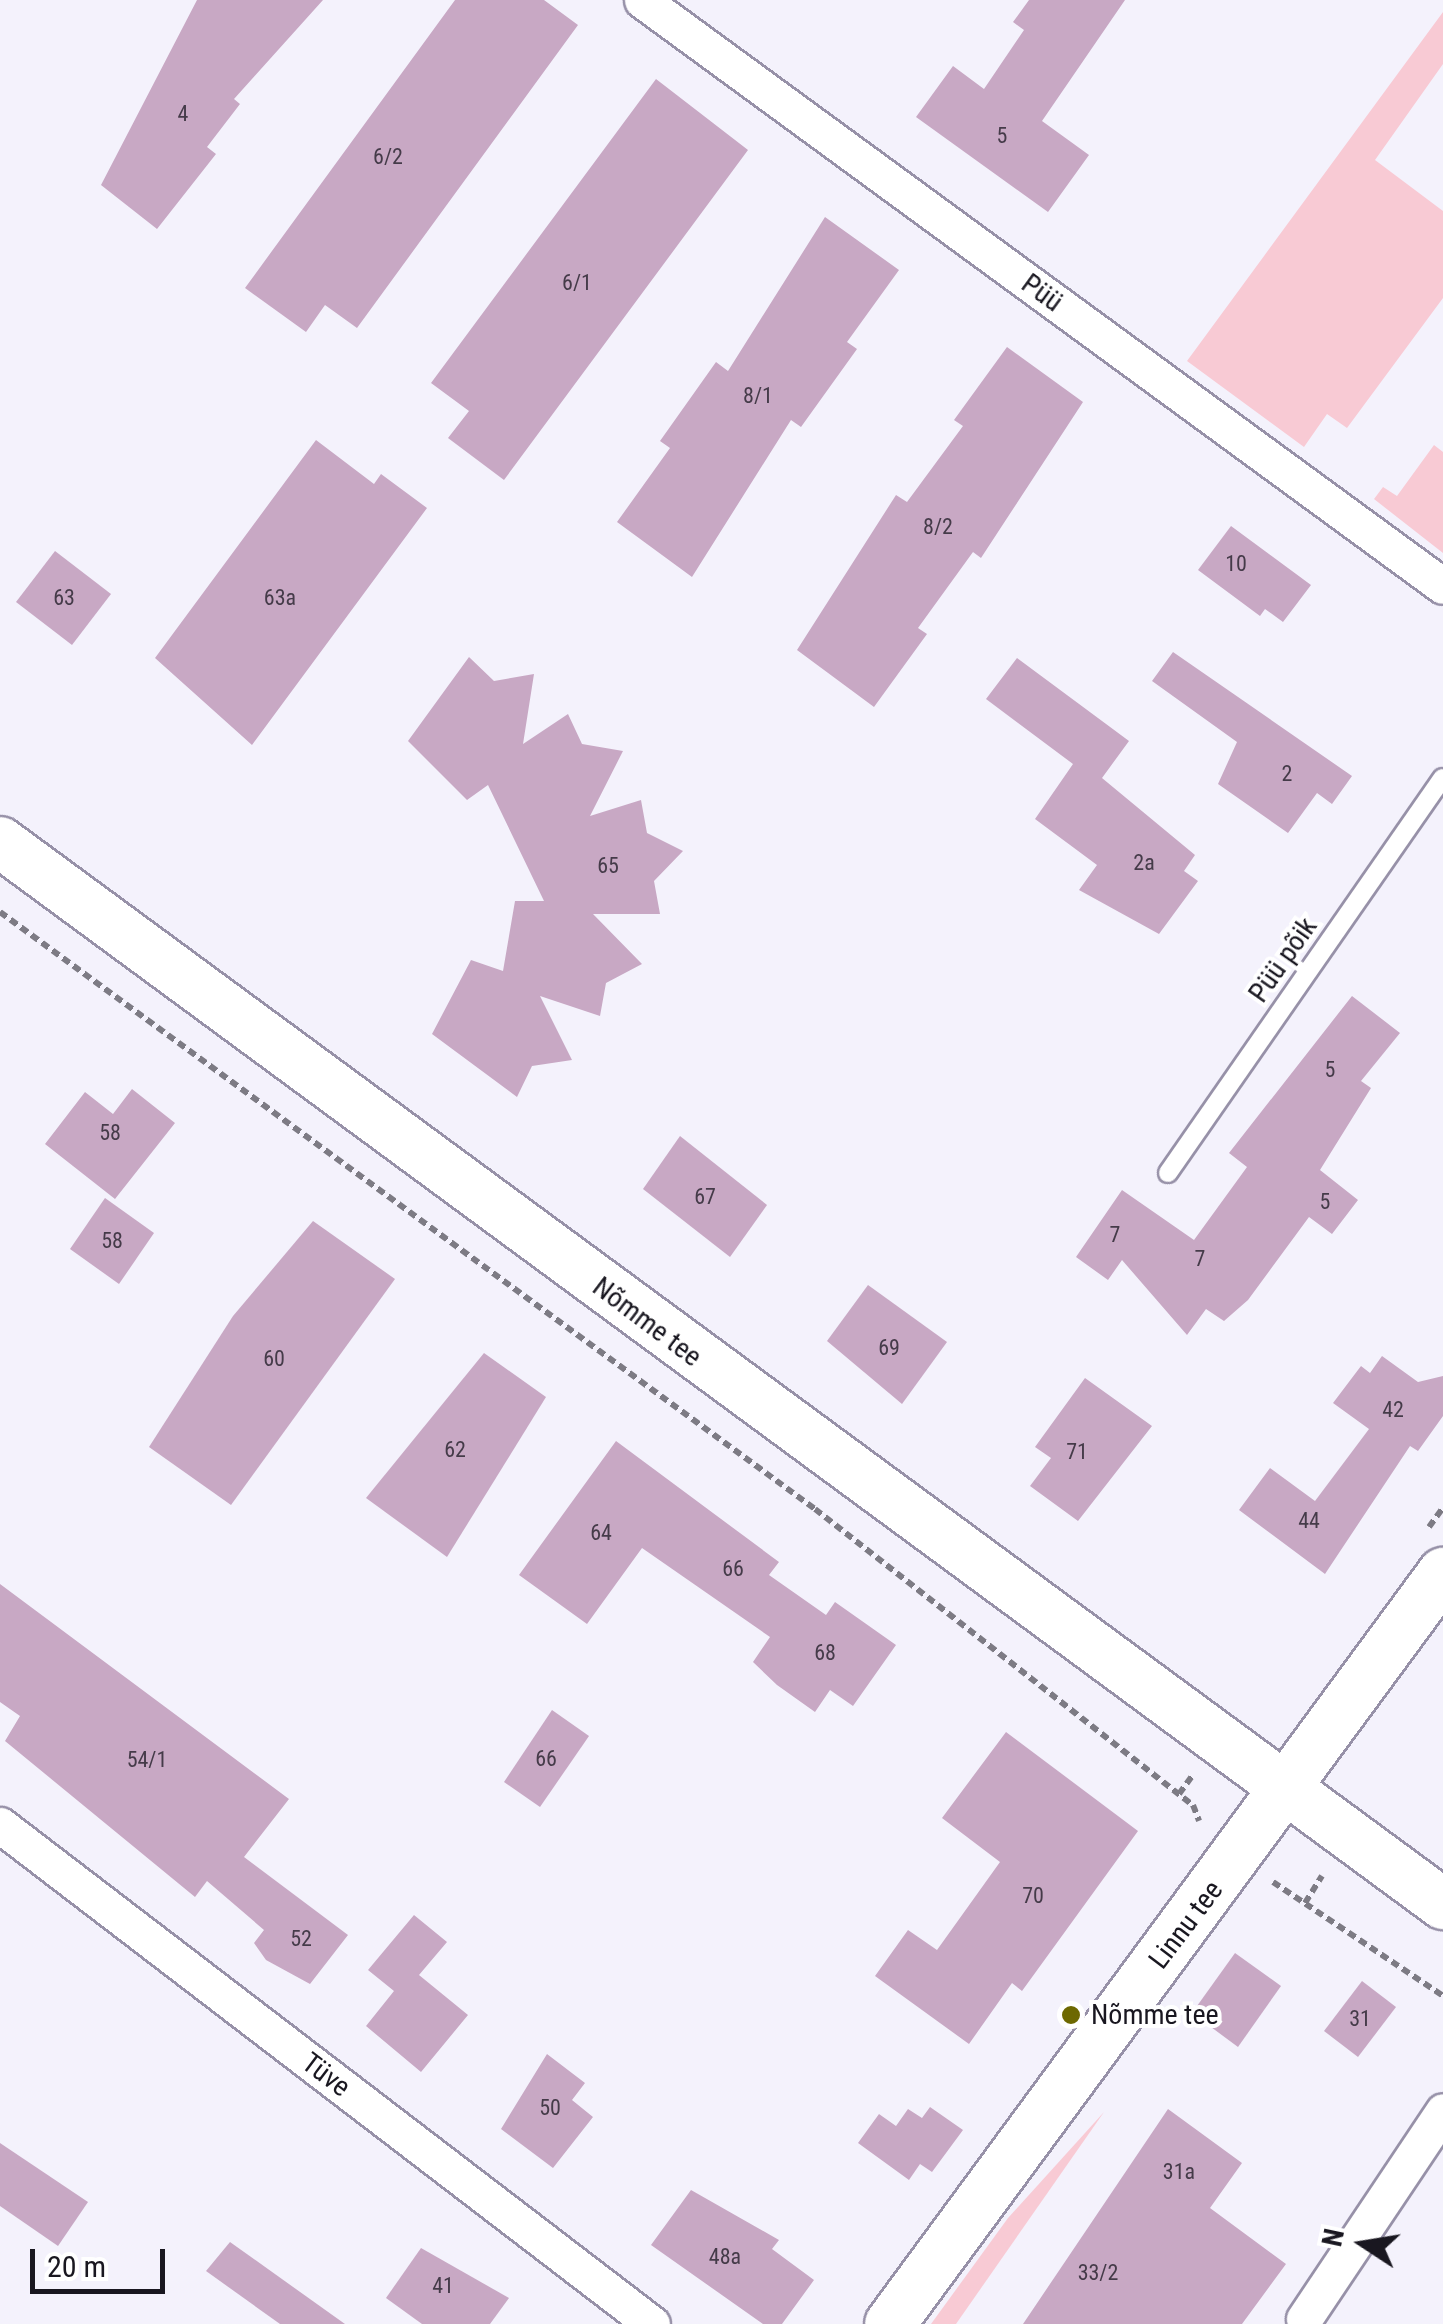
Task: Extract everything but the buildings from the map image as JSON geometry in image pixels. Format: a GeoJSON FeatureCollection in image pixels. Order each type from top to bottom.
{"type":"FeatureCollection","features":[{"type":"Feature","properties":{"kind":"street","name":"Püü"},"geometry":{"type":"LineString","coordinates":[[642,0],[1443,586]]}},
{"type":"Feature","properties":{"kind":"street","name":"Nõmme tee"},"geometry":{"type":"LineString","coordinates":[[0,842],[1286,1793],[1443,1904]]}},
{"type":"Feature","properties":{"kind":"street","name":"Linnu tee"},"geometry":{"type":"LineString","coordinates":[[890,2324],[1286,1793],[1443,1573]]}},
{"type":"Feature","properties":{"kind":"street","name":"Tüve"},"geometry":{"type":"LineString","coordinates":[[0,1825],[652,2324]]}},
{"type":"Feature","properties":{"kind":"street"},"geometry":{"type":"LineString","coordinates":[[1304,2319],[1443,2111]]}},
{"type":"Feature","properties":{"kind":"lane","name":"Püü põik"},"geometry":{"type":"LineString","coordinates":[[1168,1173],[1443,778]]}},
{"type":"Feature","properties":{"kind":"path"},"geometry":{"type":"LineString","coordinates":[[0,912],[815,1508],[1180,1794],[1198,1824]]}},
{"type":"Feature","properties":{"kind":"path"},"geometry":{"type":"LineString","coordinates":[[1180,1794],[1191,1778]]}},
{"type":"Feature","properties":{"kind":"path"},"geometry":{"type":"LineString","coordinates":[[1305,1903],[1322,1876]]}},
{"type":"Feature","properties":{"kind":"path"},"geometry":{"type":"LineString","coordinates":[[1273,1882],[1443,1996]]}},
{"type":"Feature","properties":{"kind":"shaded area"},"geometry":{"type":"Polygon","coordinates":[[[1443,12],[1443,64],[1375,160],[1443,211],[1443,298],[1347,428],[1327,414],[1304,447],[1187,361],[1443,12]]]}},
{"type":"Feature","properties":{"kind":"shaded area"},"geometry":{"type":"Polygon","coordinates":[[[1434,445],[1443,452],[1443,553],[1374,499],[1383,487],[1397,496],[1434,445]]]}},
{"type":"Feature","properties":{"kind":"shaded area"},"geometry":{"type":"Polygon","coordinates":[[[1104,2112],[956,2324],[931,2324],[1008,2218],[1104,2112]]]}},
{"type":"Feature","properties":{"kind":"place","name":"Nõmme tee"},"geometry":{"type":"Point","coordinates":[1071,2015]}}]}
